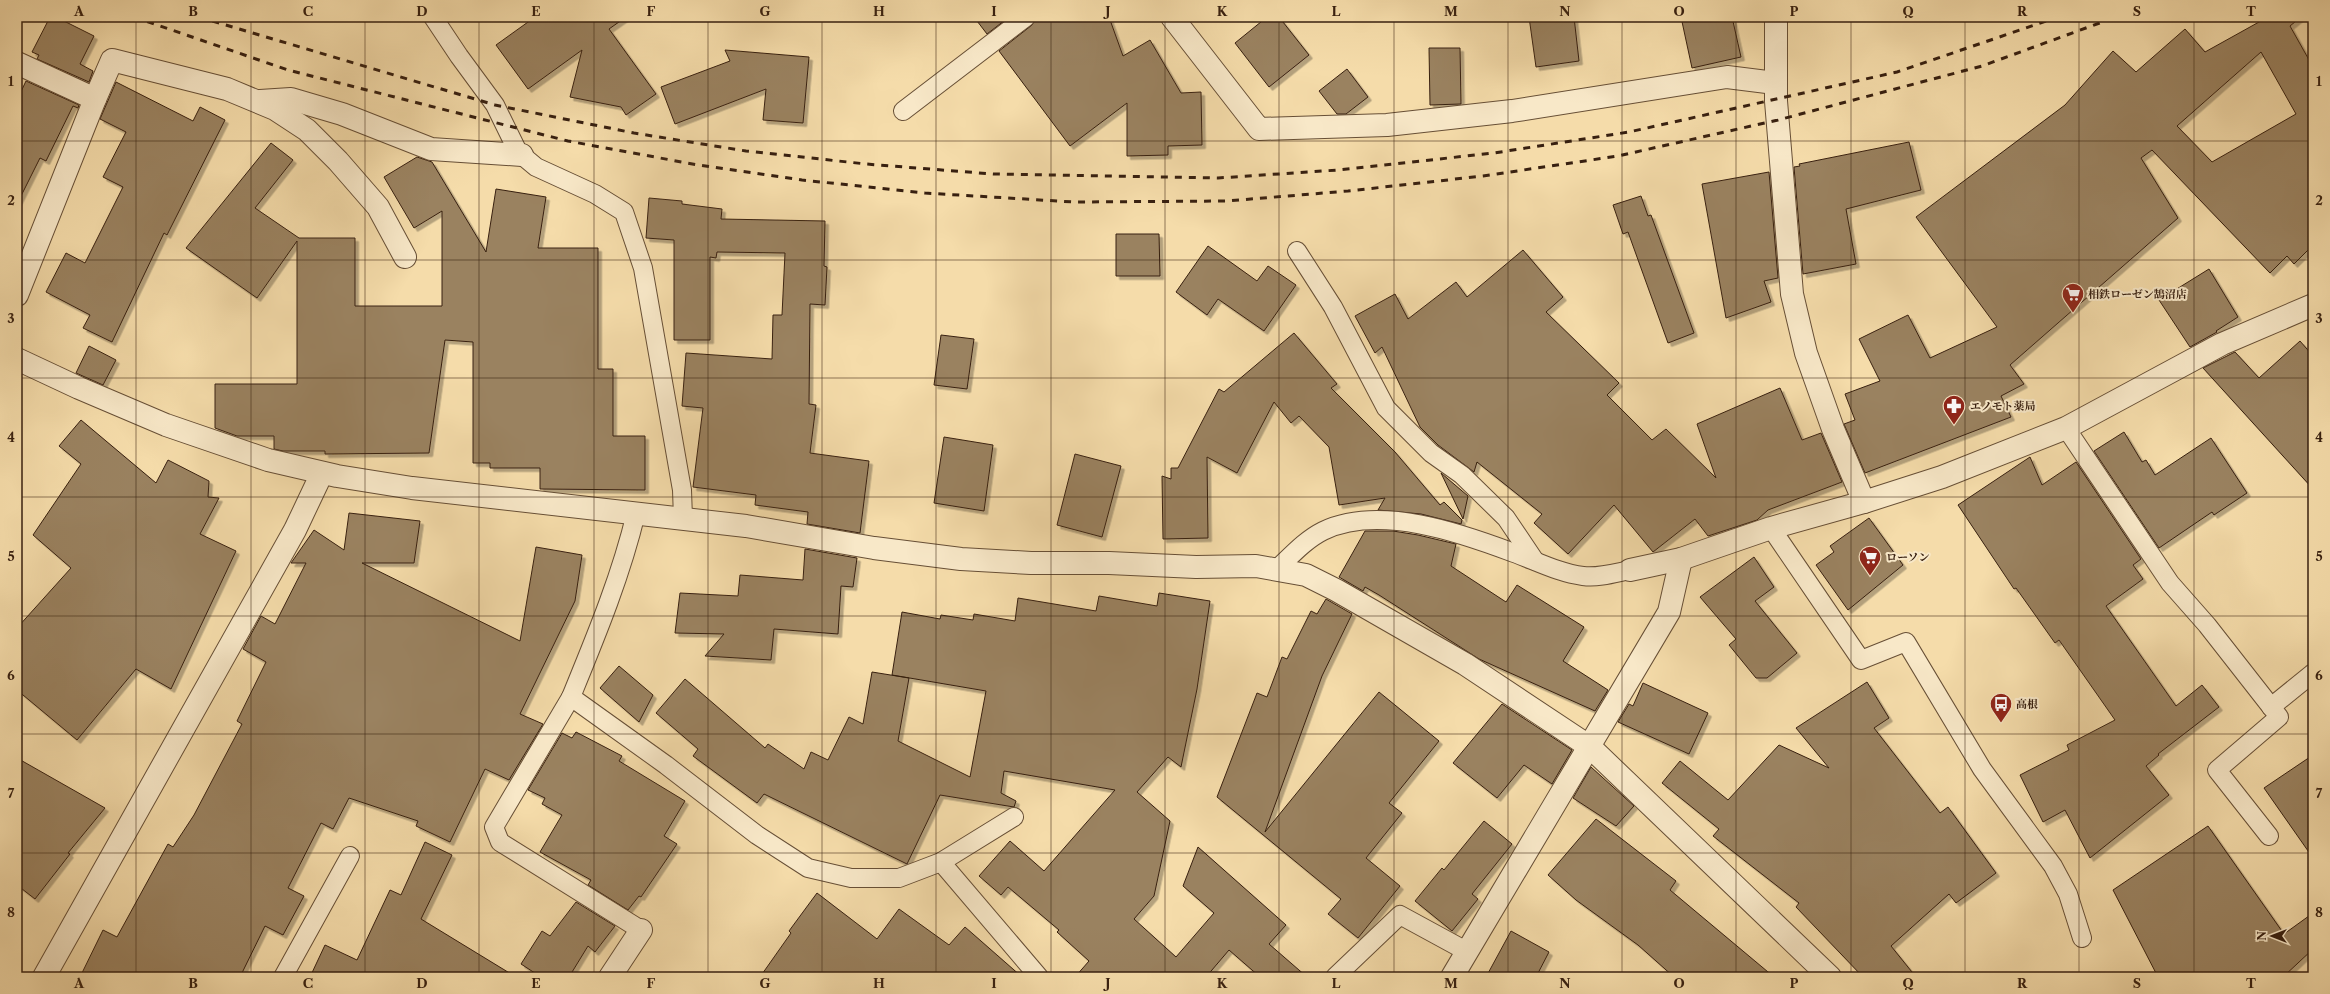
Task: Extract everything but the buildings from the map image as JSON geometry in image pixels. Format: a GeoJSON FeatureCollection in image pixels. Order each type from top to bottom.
{"type":"FeatureCollection","features":[{"type":"Feature","properties":{"kind":"street"},"geometry":{"type":"LineString","coordinates":[[1172,17],[1259,129],[1387,125],[1512,111],[1727,77],[1775,83]]}},
{"type":"Feature","properties":{"kind":"street"},"geometry":{"type":"LineString","coordinates":[[1776,17],[1777,51],[1775,83],[1792,294],[1806,353],[1833,429],[1864,502]]}},
{"type":"Feature","properties":{"kind":"street"},"geometry":{"type":"LineString","coordinates":[[17,295],[112,60],[227,89],[276,109],[306,130],[338,161],[378,207],[405,256]]}},
{"type":"Feature","properties":{"kind":"street"},"geometry":{"type":"LineString","coordinates":[[17,63],[95,99]]}},
{"type":"Feature","properties":{"kind":"street"},"geometry":{"type":"LineString","coordinates":[[257,101],[291,99],[342,114],[431,149],[522,155]]}},
{"type":"Feature","properties":{"kind":"street"},"geometry":{"type":"LineString","coordinates":[[1630,570],[1681,560],[1771,528],[1864,502],[1942,477],[2066,428],[2222,344],[2313,304]]}},
{"type":"Feature","properties":{"kind":"street"},"geometry":{"type":"LineString","coordinates":[[17,359],[79,388],[166,425],[268,460],[322,473],[412,488],[746,526],[874,548],[961,560],[1031,564],[1109,563],[1196,567],[1256,566],[1306,575],[1336,590],[1466,664],[1590,747],[1830,977]]}},
{"type":"Feature","properties":{"kind":"street"},"geometry":{"type":"LineString","coordinates":[[44,977],[295,530],[322,473]]}},
{"type":"Feature","properties":{"kind":"street"},"geometry":{"type":"LineString","coordinates":[[1452,977],[1670,612],[1681,560]]}},
{"type":"Feature","properties":{"kind":"street"},"geometry":{"type":"LineString","coordinates":[[610,977],[641,930]]}},
{"type":"Feature","properties":{"kind":"lane"},"geometry":{"type":"LineString","coordinates":[[433,17],[459,56],[495,105],[522,155],[536,167],[595,194],[624,212],[643,268],[682,490],[683,518]]}},
{"type":"Feature","properties":{"kind":"lane"},"geometry":{"type":"LineString","coordinates":[[903,111],[1026,17]]}},
{"type":"Feature","properties":{"kind":"lane"},"geometry":{"type":"LineString","coordinates":[[1297,251],[1333,307],[1386,408],[1431,453],[1462,475],[1506,518],[1536,562]]}},
{"type":"Feature","properties":{"kind":"lane"},"geometry":{"type":"LineString","coordinates":[[2066,428],[2170,583],[2207,625],[2279,717],[2217,770],[2269,836]]}},
{"type":"Feature","properties":{"kind":"lane"},"geometry":{"type":"LineString","coordinates":[[636,513],[626,554],[601,624],[571,697],[494,826],[500,842],[641,930]]}},
{"type":"Feature","properties":{"kind":"lane"},"geometry":{"type":"LineString","coordinates":[[1277,570],[1300,547],[1324,531],[1348,524],[1383,520],[1426,525],[1478,540],[1536,562],[1582,576],[1599,576],[1630,570]]}},
{"type":"Feature","properties":{"kind":"lane"},"geometry":{"type":"LineString","coordinates":[[1771,528],[1861,660],[1906,642],[1982,769],[2053,866],[2068,894],[2082,938]]}},
{"type":"Feature","properties":{"kind":"lane"},"geometry":{"type":"LineString","coordinates":[[2271,707],[2313,673]]}},
{"type":"Feature","properties":{"kind":"lane"},"geometry":{"type":"LineString","coordinates":[[571,697],[666,765],[757,835],[808,868],[851,878],[889,880],[899,878],[940,862],[1014,816]]}},
{"type":"Feature","properties":{"kind":"lane"},"geometry":{"type":"LineString","coordinates":[[283,977],[350,856]]}},
{"type":"Feature","properties":{"kind":"lane"},"geometry":{"type":"LineString","coordinates":[[940,862],[1039,977]]}},
{"type":"Feature","properties":{"kind":"lane"},"geometry":{"type":"LineString","coordinates":[[1335,977],[1400,915],[1468,952]]}},
{"type":"Feature","properties":{"kind":"railway"},"geometry":{"type":"LineString","coordinates":[[134,17],[288,70],[568,141],[698,165],[802,180],[925,193],[1074,202],[1227,201],[1348,191],[1483,176],[1618,156],[1778,120],[1982,66],[2116,17]]}},
{"type":"Feature","properties":{"kind":"railway"},"geometry":{"type":"LineString","coordinates":[[199,17],[495,105],[634,133],[746,151],[866,164],[993,174],[1218,178],[1338,170],[1494,153],[1629,132],[1897,72],[2058,17]]}},
{"type":"Feature","properties":{"kind":"place","name":"相鉄ローゼン鵠沼店"},"geometry":{"type":"Point","coordinates":[2073,314]}},
{"type":"Feature","properties":{"kind":"place","name":"エノモト薬局"},"geometry":{"type":"Point","coordinates":[1954,426]}},
{"type":"Feature","properties":{"kind":"place","name":"ローソン"},"geometry":{"type":"Point","coordinates":[1870,576]}},
{"type":"Feature","properties":{"kind":"place","name":"高根"},"geometry":{"type":"Point","coordinates":[2001,724]}}]}
